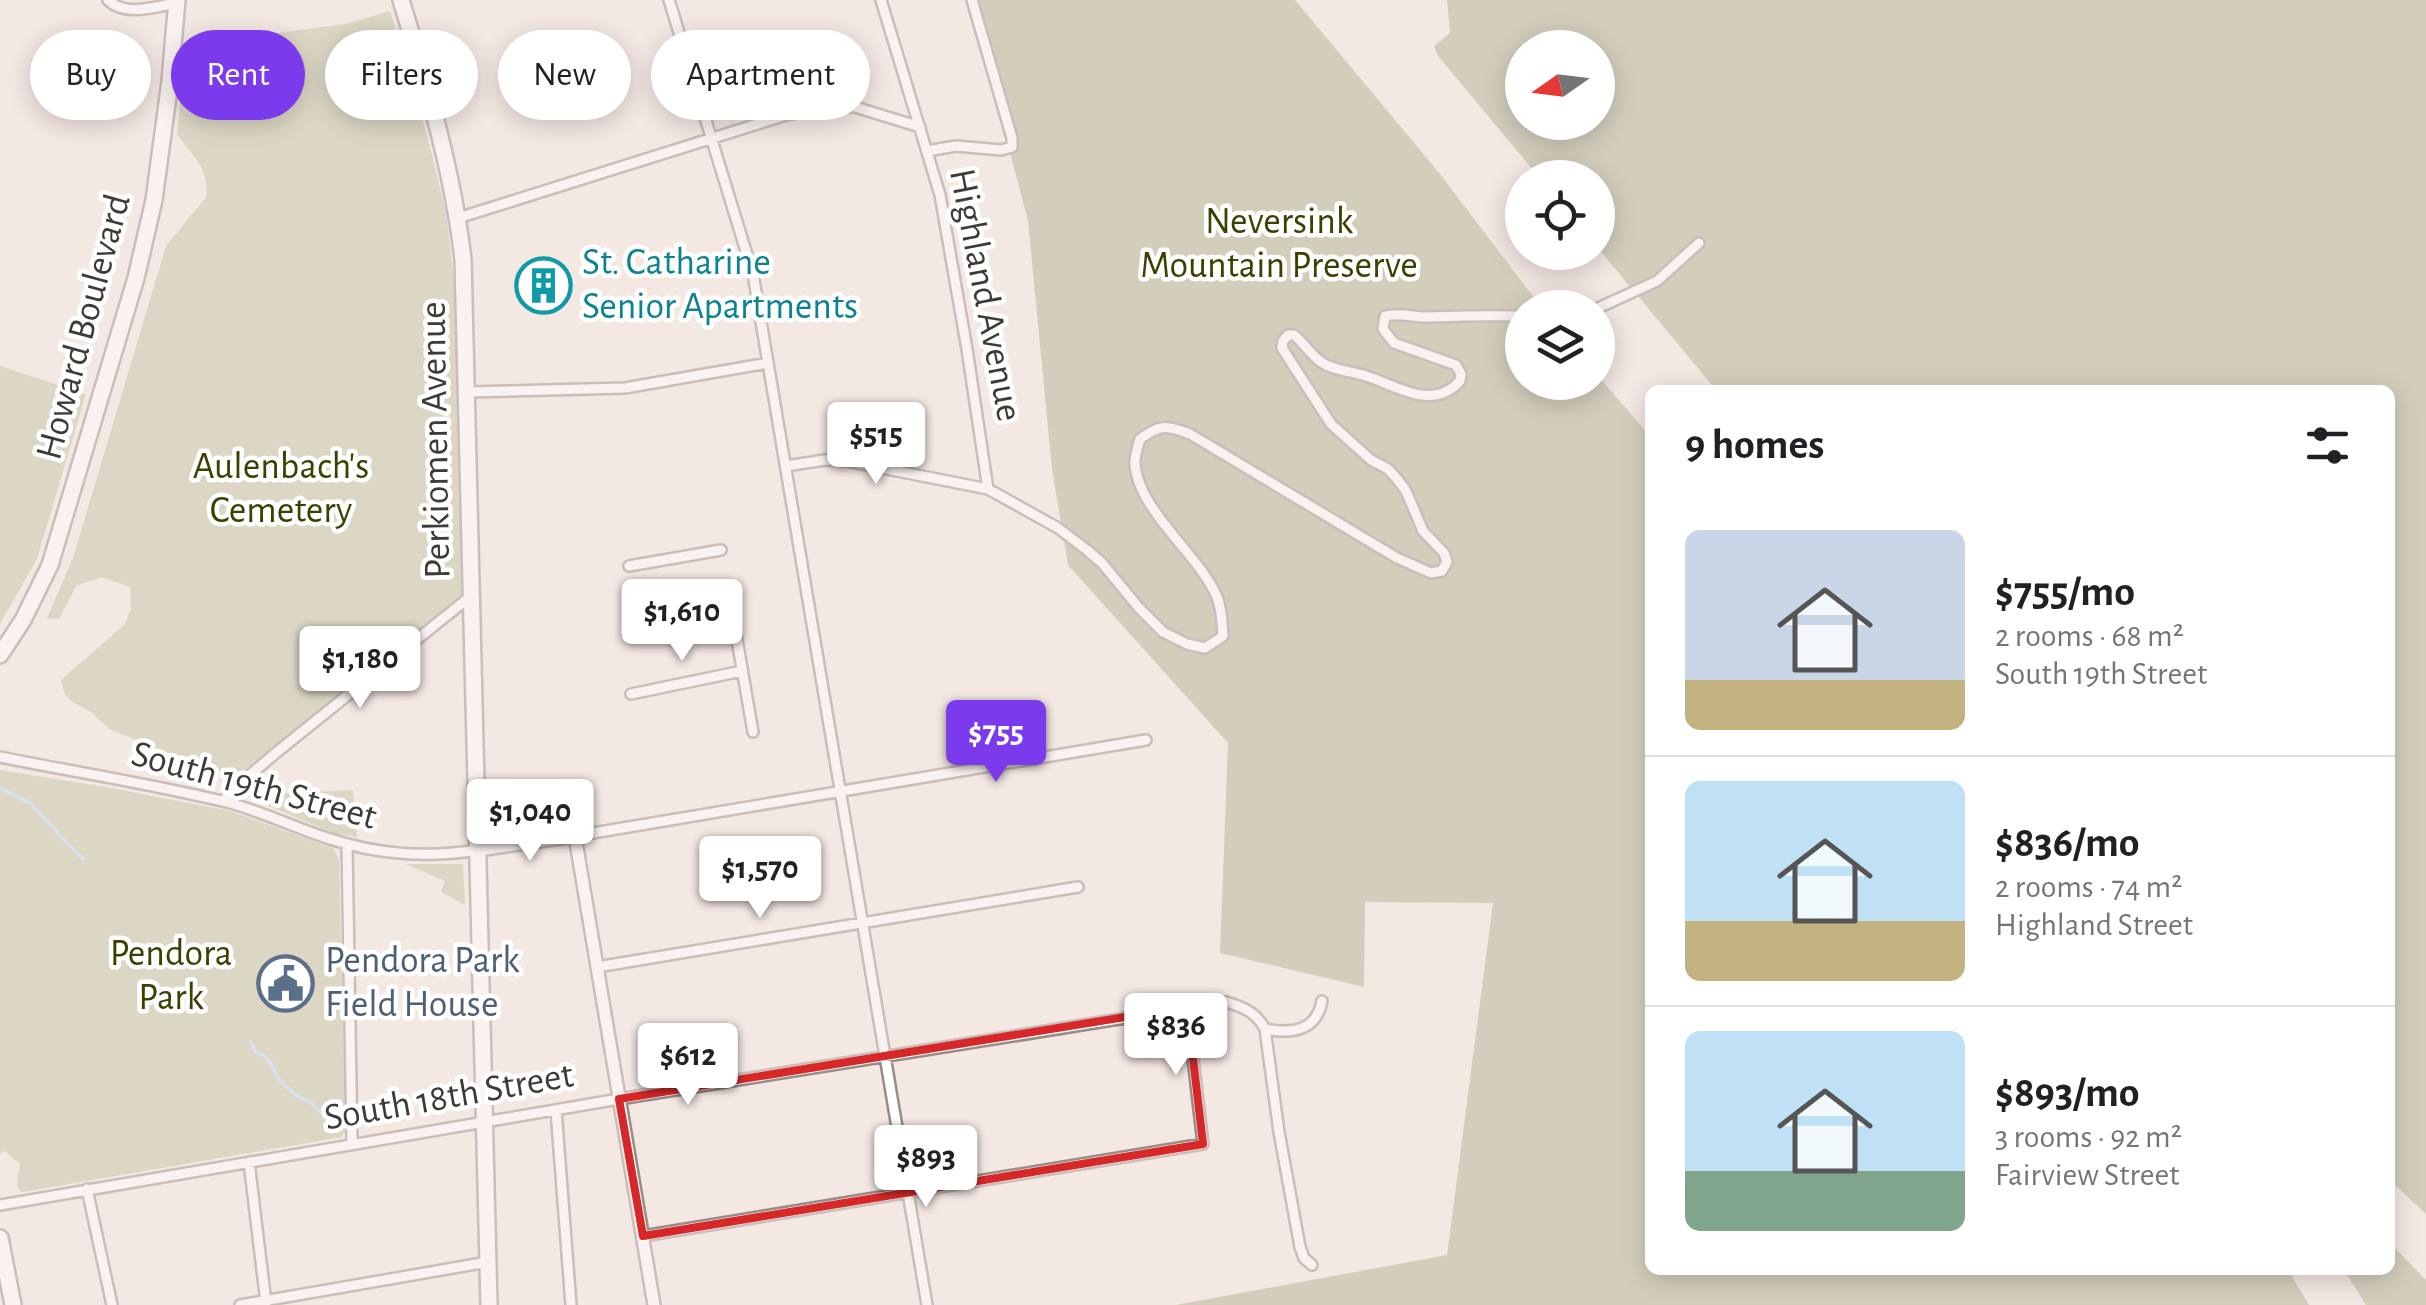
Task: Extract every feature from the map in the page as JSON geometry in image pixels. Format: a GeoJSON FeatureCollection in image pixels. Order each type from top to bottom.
{"type":"FeatureCollection","features":[{"type":"Feature","properties":{"kind":"main road","name":"Perkiomen Avenue"},"geometry":{"type":"LineString","coordinates":[[402,0],[458,218],[465,295],[489,1305]]}},
{"type":"Feature","properties":{"kind":"main road","name":"Howard Boulevard"},"geometry":{"type":"LineString","coordinates":[[0,655],[7,636],[50,566],[145,243],[180,1]]}},
{"type":"Feature","properties":{"kind":"main road"},"geometry":{"type":"LineString","coordinates":[[0,1238],[13,1305]]}},
{"type":"Feature","properties":{"kind":"street"},"geometry":{"type":"LineString","coordinates":[[108,0],[115,7],[131,10],[180,1]]}},
{"type":"Feature","properties":{"kind":"street"},"geometry":{"type":"LineString","coordinates":[[669,0],[752,274],[926,1305]]}},
{"type":"Feature","properties":{"kind":"street","name":"Highland Avenue"},"geometry":{"type":"LineString","coordinates":[[881,0],[940,194],[988,488]]}},
{"type":"Feature","properties":{"kind":"street"},"geometry":{"type":"LineString","coordinates":[[927,151],[956,146],[1001,150],[1012,147],[972,0]]}},
{"type":"Feature","properties":{"kind":"street"},"geometry":{"type":"LineString","coordinates":[[458,218],[786,115],[833,106],[869,110],[920,127]]}},
{"type":"Feature","properties":{"kind":"street"},"geometry":{"type":"LineString","coordinates":[[1615,300],[1657,281],[1698,243]]}},
{"type":"Feature","properties":{"kind":"street"},"geometry":{"type":"LineString","coordinates":[[786,466],[846,461],[988,488],[1058,528],[1087,550],[1163,632],[1204,648],[1223,636],[1220,604],[1210,584],[1144,494],[1135,458],[1140,439],[1164,426],[1190,434],[1397,558],[1431,573],[1442,570],[1446,562],[1444,553],[1423,531],[1406,491],[1388,469],[1371,460],[1331,424],[1288,360],[1283,340],[1294,335],[1319,361],[1386,382],[1406,394],[1436,394],[1460,381],[1456,365],[1394,343],[1383,329],[1385,316],[1505,315]]}},
{"type":"Feature","properties":{"kind":"street"},"geometry":{"type":"LineString","coordinates":[[467,392],[625,388],[768,363]]}},
{"type":"Feature","properties":{"kind":"street"},"geometry":{"type":"LineString","coordinates":[[629,566],[721,550]]}},
{"type":"Feature","properties":{"kind":"street"},"geometry":{"type":"LineString","coordinates":[[223,802],[278,752],[472,595]]}},
{"type":"Feature","properties":{"kind":"street"},"geometry":{"type":"LineString","coordinates":[[732,611],[753,732]]}},
{"type":"Feature","properties":{"kind":"street"},"geometry":{"type":"LineString","coordinates":[[631,694],[742,670]]}},
{"type":"Feature","properties":{"kind":"street","name":"South 19th Street"},"geometry":{"type":"LineString","coordinates":[[0,757],[223,802],[346,844],[412,856],[447,855],[575,836],[1146,740]]}},
{"type":"Feature","properties":{"kind":"street"},"geometry":{"type":"LineString","coordinates":[[575,836],[654,1305]]}},
{"type":"Feature","properties":{"kind":"street"},"geometry":{"type":"LineString","coordinates":[[346,844],[352,1144]]}},
{"type":"Feature","properties":{"kind":"street"},"geometry":{"type":"LineString","coordinates":[[597,966],[1078,888]]}},
{"type":"Feature","properties":{"kind":"street"},"geometry":{"type":"LineString","coordinates":[[1312,1265],[1304,1258],[1294,1215],[1262,1024],[1286,1033],[1296,1031],[1320,1014],[1322,1001]]}},
{"type":"Feature","properties":{"kind":"street","name":"South 18th Street"},"geometry":{"type":"LineString","coordinates":[[0,1204],[1186,1007],[1226,1002],[1245,1007],[1262,1024]]}},
{"type":"Feature","properties":{"kind":"street"},"geometry":{"type":"LineString","coordinates":[[643,1236],[1203,1144],[1186,1007]]}},
{"type":"Feature","properties":{"kind":"street"},"geometry":{"type":"LineString","coordinates":[[556,1110],[572,1305]]}},
{"type":"Feature","properties":{"kind":"street"},"geometry":{"type":"LineString","coordinates":[[250,1162],[266,1303]]}},
{"type":"Feature","properties":{"kind":"street"},"geometry":{"type":"LineString","coordinates":[[87,1190],[112,1305]]}},
{"type":"Feature","properties":{"kind":"street"},"geometry":{"type":"LineString","coordinates":[[240,1305],[488,1262]]}},
{"type":"Feature","properties":{"kind":"highlighted area"},"geometry":{"type":"Polygon","coordinates":[[[1187,1007],[1203,1144],[643,1236],[619,1099],[1187,1007]]]}},
{"type":"Feature","properties":{"kind":"green space","name":"Neversink Mountain Preserve"},"geometry":{"type":"Polygon","coordinates":[[[970,0],[1295,0],[1440,174],[1505,260],[1505,270],[1513,270],[1528,290],[1505,290],[1505,400],[1615,400],[1615,396],[1645,430],[1645,1275],[2291,1275],[2309,1305],[1176,1305],[1447,1255],[1493,903],[1365,902],[1364,987],[1220,953],[1228,743],[1068,565],[1052,469],[1028,221],[970,0]]]}},
{"type":"Feature","properties":{"kind":"green space"},"geometry":{"type":"Polygon","coordinates":[[[1447,0],[2426,0],[2426,1214],[2395,1185],[2395,385],[1712,385],[1615,268],[1615,160],[1525,160],[1508,140],[1615,140],[1615,30],[1505,30],[1505,136],[1438,56],[1434,46],[1450,33],[1447,0]]]}},
{"type":"Feature","properties":{"kind":"green space","name":"Aulenbach's Cemetery"},"geometry":{"type":"Polygon","coordinates":[[[390,11],[396,30],[325,30],[325,120],[422,120],[446,212],[455,288],[463,593],[229,782],[207,768],[109,729],[65,695],[61,680],[125,624],[131,608],[130,587],[101,577],[76,586],[59,619],[47,618],[73,558],[166,246],[206,197],[203,171],[177,135],[178,120],[305,120],[305,30],[299,30],[346,24],[390,11]]]}},
{"type":"Feature","properties":{"kind":"green space"},"geometry":{"type":"Polygon","coordinates":[[[0,366],[86,394],[37,559],[0,624],[0,366]]]}},
{"type":"Feature","properties":{"kind":"green space","name":"Pendora Park"},"geometry":{"type":"Polygon","coordinates":[[[0,770],[230,811],[333,848],[339,859],[345,1129],[342,1137],[19,1190],[20,1164],[5,1151],[0,1154],[0,770]]]}},
{"type":"Feature","properties":{"kind":"green space"},"geometry":{"type":"Polygon","coordinates":[[[353,790],[357,837],[333,833],[243,795],[353,790]]]}},
{"type":"Feature","properties":{"kind":"green space"},"geometry":{"type":"Polygon","coordinates":[[[406,864],[463,864],[465,905],[441,892],[445,881],[406,864]]]}},
{"type":"Feature","properties":{"kind":"green space"},"geometry":{"type":"Polygon","coordinates":[[[2395,1248],[2426,1280],[2426,1305],[2366,1305],[2347,1275],[2395,1275],[2395,1248]]]}},
{"type":"Feature","properties":{"kind":"waterway"},"geometry":{"type":"LineString","coordinates":[[0,788],[31,804],[83,859]]}},
{"type":"Feature","properties":{"kind":"waterway"},"geometry":{"type":"LineString","coordinates":[[250,1042],[279,1080],[332,1122]]}},
{"type":"Feature","properties":{"kind":"place","name":"St. Catharine Senior Apartments"},"geometry":{"type":"Point","coordinates":[543,285]}},
{"type":"Feature","properties":{"kind":"place","name":"Pendora Park Field House"},"geometry":{"type":"Point","coordinates":[286,983]}}]}
